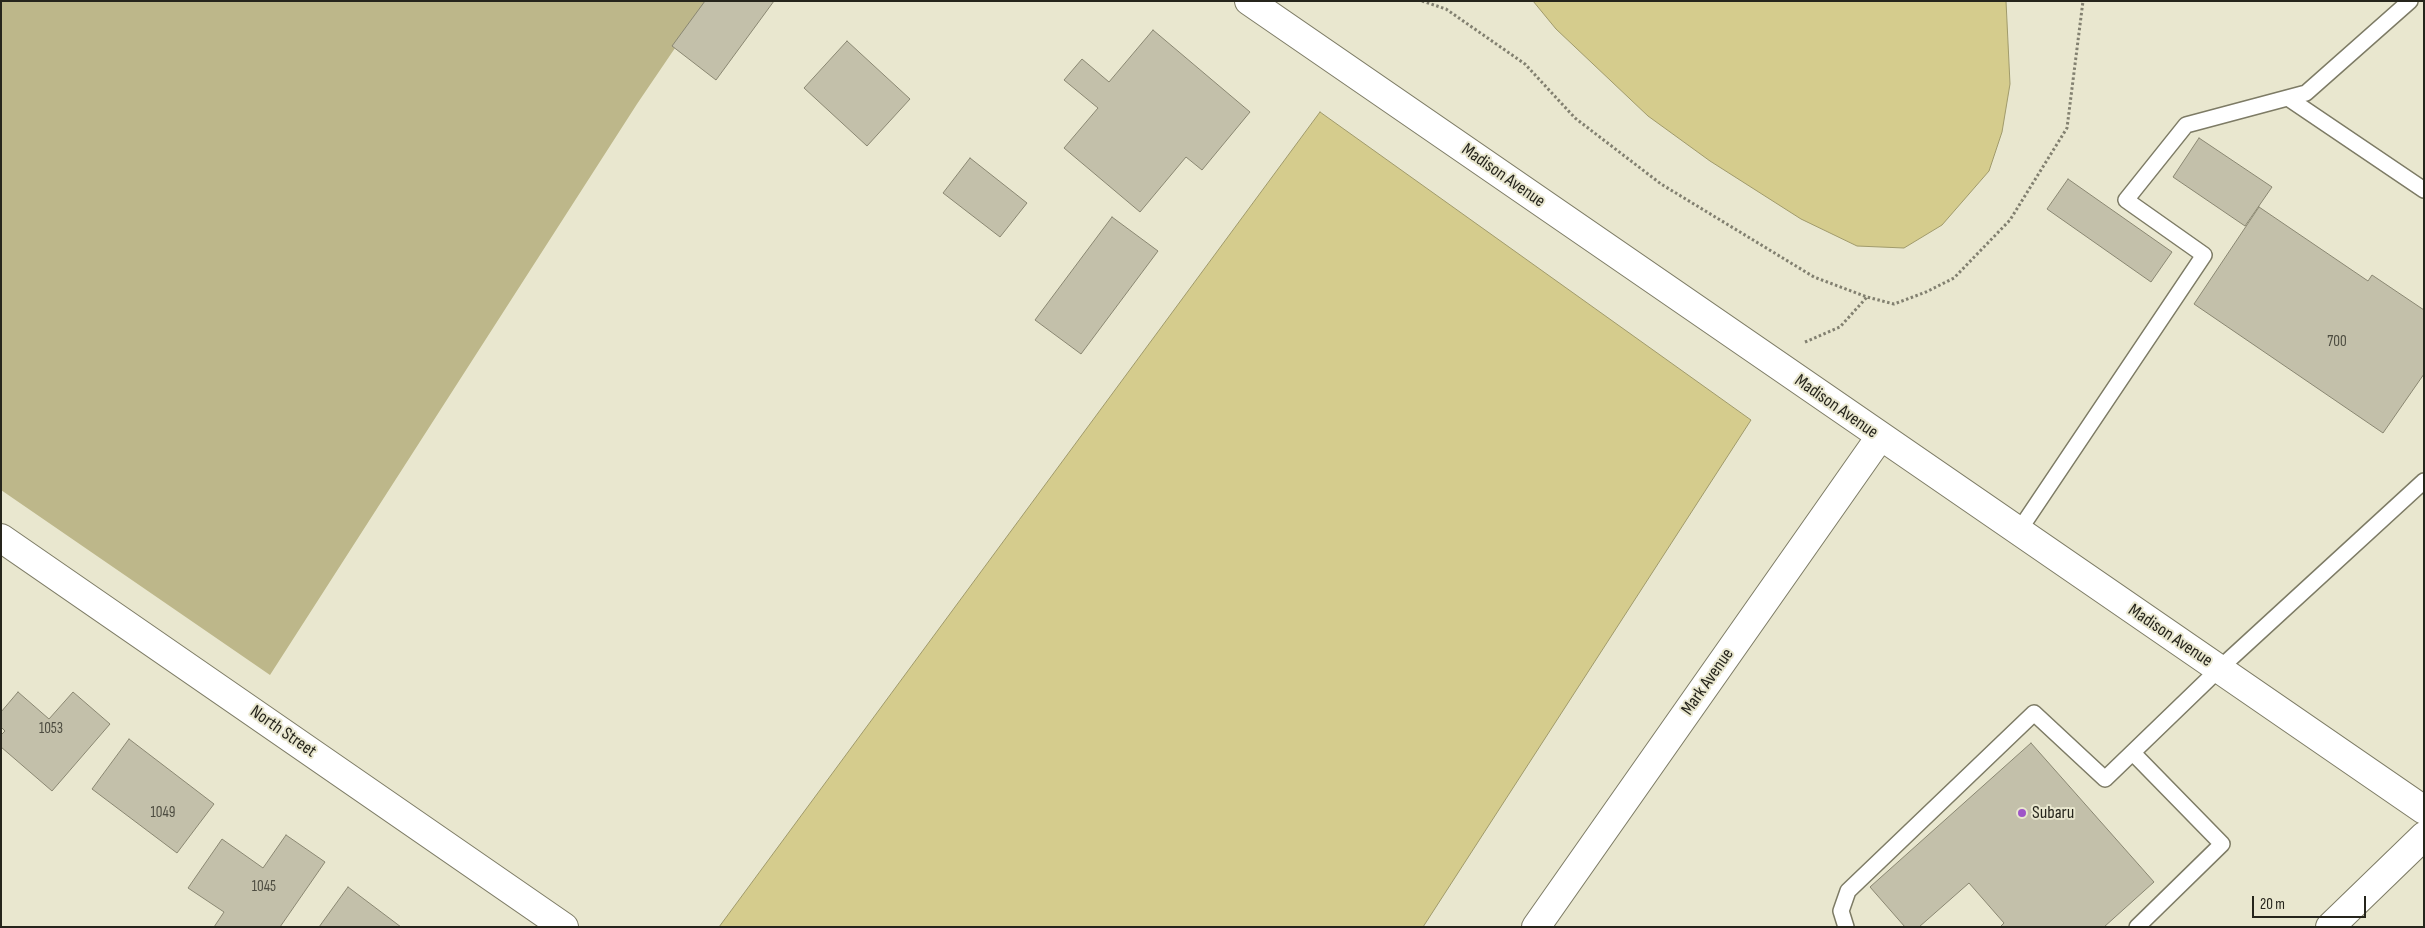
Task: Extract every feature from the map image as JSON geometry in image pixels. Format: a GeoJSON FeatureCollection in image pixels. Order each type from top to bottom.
{"type":"FeatureCollection","features":[{"type":"Feature","properties":{"kind":"street","name":"Madison Avenue"},"geometry":{"type":"LineString","coordinates":[[1249,1],[1880,438],[2424,810]]}},
{"type":"Feature","properties":{"kind":"street","name":"Mark Avenue"},"geometry":{"type":"LineString","coordinates":[[1536,927],[1880,438]]}},
{"type":"Feature","properties":{"kind":"street","name":"North Street"},"geometry":{"type":"LineString","coordinates":[[1,538],[564,927]]}},
{"type":"Feature","properties":{"kind":"street"},"geometry":{"type":"LineString","coordinates":[[2330,927],[2424,836]]}},
{"type":"Feature","properties":{"kind":"lane"},"geometry":{"type":"LineString","coordinates":[[2018,532],[2204,255],[2126,200],[2186,125],[2306,93],[2410,1]]}},
{"type":"Feature","properties":{"kind":"lane"},"geometry":{"type":"LineString","coordinates":[[2288,98],[2424,190]]}},
{"type":"Feature","properties":{"kind":"lane"},"geometry":{"type":"LineString","coordinates":[[1846,927],[1841,911],[1848,891],[2034,713],[2105,779],[2219,670],[2424,481]]}},
{"type":"Feature","properties":{"kind":"lane"},"geometry":{"type":"LineString","coordinates":[[2134,753],[2222,844],[2136,927]]}},
{"type":"Feature","properties":{"kind":"path"},"geometry":{"type":"LineString","coordinates":[[1422,1],[1446,9],[1525,64],[1575,118],[1661,184],[1814,277],[1867,297],[1894,304],[1926,292],[1954,278],[2010,220],[2067,128],[2083,1]]}},
{"type":"Feature","properties":{"kind":"path"},"geometry":{"type":"LineString","coordinates":[[1768,359],[1840,326],[1867,297]]}},
{"type":"Feature","properties":{"kind":"shaded area"},"geometry":{"type":"Polygon","coordinates":[[[1,1],[707,1],[637,104],[270,675],[1,490],[1,1]]]}},
{"type":"Feature","properties":{"kind":"shaded area"},"geometry":{"type":"Polygon","coordinates":[[[1533,1],[2006,1],[2010,84],[2002,132],[1989,171],[1942,225],[1904,248],[1857,246],[1801,219],[1710,161],[1648,116],[1556,29],[1533,1]]]}},
{"type":"Feature","properties":{"kind":"shaded area"},"geometry":{"type":"Polygon","coordinates":[[[1320,112],[1751,420],[1423,927],[719,927],[1320,112]]]}},
{"type":"Feature","properties":{"kind":"building"},"geometry":{"type":"Polygon","coordinates":[[[705,1],[774,1],[716,80],[672,46],[705,1]]]}},
{"type":"Feature","properties":{"kind":"building"},"geometry":{"type":"Polygon","coordinates":[[[1153,30],[1250,112],[1202,170],[1186,157],[1140,212],[1064,148],[1098,108],[1064,80],[1082,59],[1109,82],[1153,30]]]}},
{"type":"Feature","properties":{"kind":"building"},"geometry":{"type":"Polygon","coordinates":[[[847,41],[910,99],[867,146],[804,88],[847,41]]]}},
{"type":"Feature","properties":{"kind":"building"},"geometry":{"type":"Polygon","coordinates":[[[2199,138],[2272,187],[2245,226],[2173,177],[2199,138]]]}},
{"type":"Feature","properties":{"kind":"building"},"geometry":{"type":"Polygon","coordinates":[[[970,158],[1027,203],[1000,237],[943,193],[970,158]]]}},
{"type":"Feature","properties":{"kind":"building"},"geometry":{"type":"Polygon","coordinates":[[[2068,179],[2172,252],[2151,282],[2047,209],[2068,179]]]}},
{"type":"Feature","properties":{"kind":"building"},"geometry":{"type":"Polygon","coordinates":[[[2259,207],[2368,281],[2372,275],[2424,310],[2424,374],[2383,433],[2194,304],[2259,207]]]}},
{"type":"Feature","properties":{"kind":"building"},"geometry":{"type":"Polygon","coordinates":[[[1112,217],[1158,251],[1081,354],[1035,320],[1112,217]]]}},
{"type":"Feature","properties":{"kind":"building"},"geometry":{"type":"Polygon","coordinates":[[[18,692],[49,719],[73,692],[110,724],[52,791],[1,747],[1,735],[5,731],[1,727],[1,712],[18,692]]]}},
{"type":"Feature","properties":{"kind":"building"},"geometry":{"type":"Polygon","coordinates":[[[129,739],[214,804],[177,853],[92,789],[129,739]]]}},
{"type":"Feature","properties":{"kind":"building","name":"Subaru"},"geometry":{"type":"Polygon","coordinates":[[[2031,743],[2154,882],[2104,927],[2000,927],[2004,923],[1969,883],[1919,927],[1905,927],[1870,887],[2031,743]]]}},
{"type":"Feature","properties":{"kind":"building"},"geometry":{"type":"Polygon","coordinates":[[[286,835],[325,862],[280,927],[214,927],[224,912],[188,888],[222,839],[263,868],[286,835]]]}},
{"type":"Feature","properties":{"kind":"building"},"geometry":{"type":"Polygon","coordinates":[[[348,887],[401,927],[319,927],[348,887]]]}},
{"type":"Feature","properties":{"kind":"place","name":"Subaru"},"geometry":{"type":"Point","coordinates":[2022,813]}}]}
